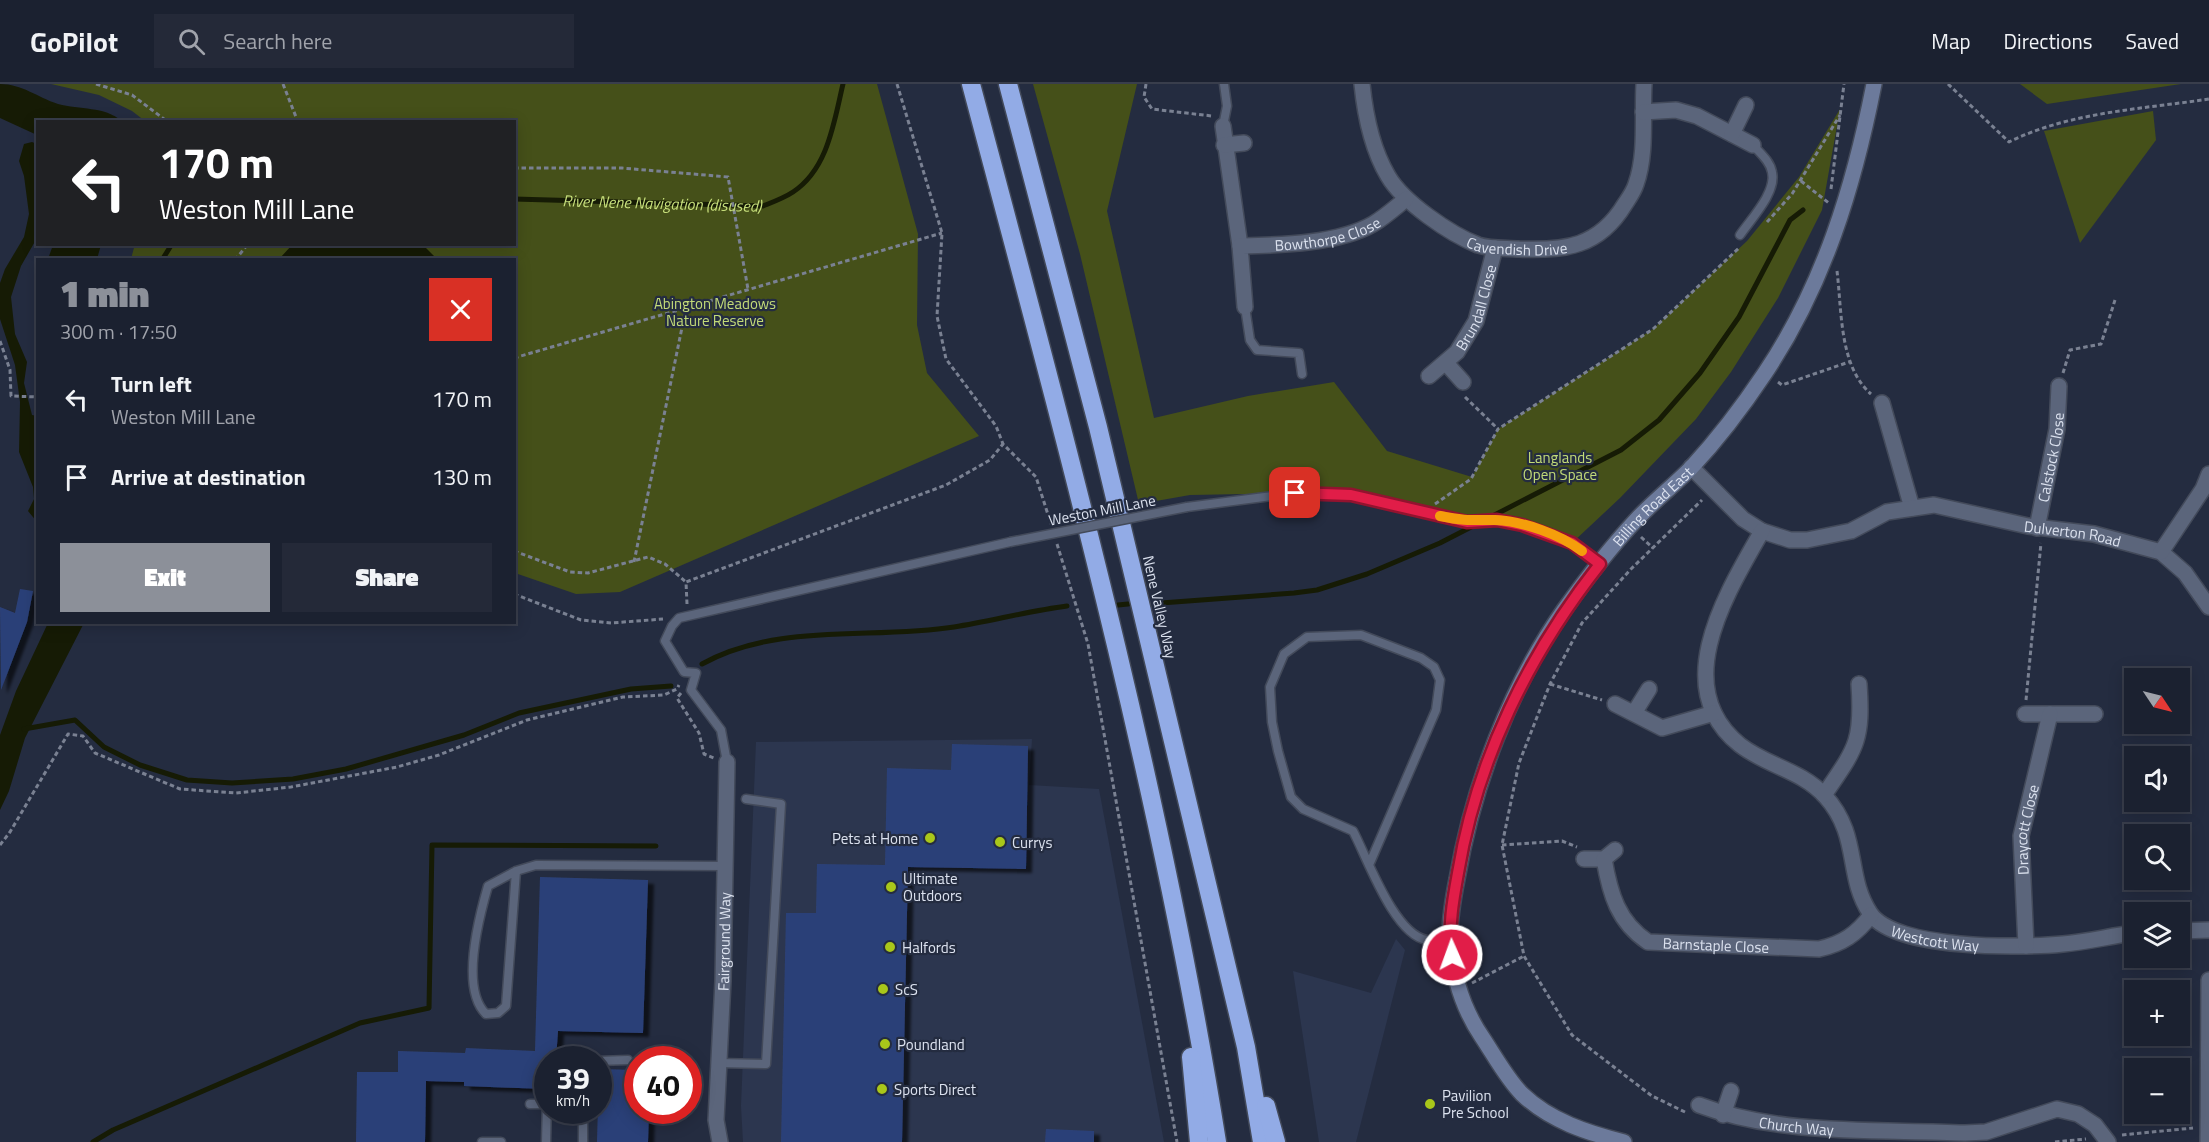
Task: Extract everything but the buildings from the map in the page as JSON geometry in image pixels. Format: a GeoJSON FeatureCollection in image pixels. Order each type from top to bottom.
{"type":"FeatureCollection","features":[{"type":"Feature","properties":{"kind":"highway"},"geometry":{"type":"LineString","coordinates":[[971,84],[1109,618],[1180,939],[1217,1142]]}},
{"type":"Feature","properties":{"kind":"highway","name":"Nene Valley Way"},"geometry":{"type":"LineString","coordinates":[[1008,84],[1098,427],[1246,1047],[1262,1142]]}},
{"type":"Feature","properties":{"kind":"highway"},"geometry":{"type":"LineString","coordinates":[[1180,939],[1199,1142]]}},
{"type":"Feature","properties":{"kind":"highway"},"geometry":{"type":"LineString","coordinates":[[1246,1047],[1276,1142]]}},
{"type":"Feature","properties":{"kind":"street","name":"Cavendish Drive"},"geometry":{"type":"LineString","coordinates":[[1362,84],[1363,101],[1378,154],[1388,177],[1406,199],[1448,228],[1478,245],[1546,250],[1576,246],[1602,233],[1620,212],[1636,186],[1642,156],[1644,84]]}},
{"type":"Feature","properties":{"kind":"street","name":"Billing Road East"},"geometry":{"type":"LineString","coordinates":[[1624,1142],[1606,1140],[1571,1127],[1522,1094],[1471,1021],[1454,971],[1450,939],[1452,905],[1463,844],[1481,779],[1511,702],[1563,611],[1637,519],[1691,467],[1731,421],[1766,372],[1799,313],[1833,243],[1845,210],[1865,134],[1874,84]]}},
{"type":"Feature","properties":{"kind":"street"},"geometry":{"type":"LineString","coordinates":[[1732,134],[1746,105]]}},
{"type":"Feature","properties":{"kind":"street"},"geometry":{"type":"LineString","coordinates":[[1643,112],[1676,110],[1697,116],[1753,145]]}},
{"type":"Feature","properties":{"kind":"street"},"geometry":{"type":"LineString","coordinates":[[1223,126],[1240,246],[1245,307]]}},
{"type":"Feature","properties":{"kind":"street"},"geometry":{"type":"LineString","coordinates":[[1224,145],[1244,143]]}},
{"type":"Feature","properties":{"kind":"street","name":"Bowthorpe Close"},"geometry":{"type":"LineString","coordinates":[[1240,246],[1281,245],[1349,234],[1373,224],[1406,199]]}},
{"type":"Feature","properties":{"kind":"street","name":"Brundall Close"},"geometry":{"type":"LineString","coordinates":[[1429,376],[1457,352],[1476,321],[1495,248]]}},
{"type":"Feature","properties":{"kind":"street","name":"Brundall Close"},"geometry":{"type":"LineString","coordinates":[[1446,363],[1463,382]]}},
{"type":"Feature","properties":{"kind":"street","name":"Calstock Close"},"geometry":{"type":"LineString","coordinates":[[2040,528],[2057,429],[2059,386]]}},
{"type":"Feature","properties":{"kind":"street"},"geometry":{"type":"LineString","coordinates":[[1882,403],[1912,508]]}},
{"type":"Feature","properties":{"kind":"street","name":"Dulverton Road"},"geometry":{"type":"LineString","coordinates":[[1691,467],[1743,519],[1762,531],[1790,540],[1808,540],[1851,531],[1887,512],[1934,505],[2040,528],[2094,534],[2161,552],[2185,573],[2209,607]]}},
{"type":"Feature","properties":{"kind":"street"},"geometry":{"type":"LineString","coordinates":[[2161,552],[2203,489],[2209,474]]}},
{"type":"Feature","properties":{"kind":"street"},"geometry":{"type":"LineString","coordinates":[[1762,531],[1714,623],[1706,656],[1707,686],[1714,713],[1738,744],[1761,759],[1800,775],[1824,795],[1838,813],[1849,837],[1859,893],[1871,915]]}},
{"type":"Feature","properties":{"kind":"street"},"geometry":{"type":"LineString","coordinates":[[1824,795],[1852,753],[1857,738],[1861,722],[1859,684]]}},
{"type":"Feature","properties":{"kind":"street"},"geometry":{"type":"LineString","coordinates":[[1634,713],[1649,689]]}},
{"type":"Feature","properties":{"kind":"street"},"geometry":{"type":"LineString","coordinates":[[1615,704],[1662,728],[1714,713]]}},
{"type":"Feature","properties":{"kind":"street"},"geometry":{"type":"LineString","coordinates":[[2025,714],[2096,714]]}},
{"type":"Feature","properties":{"kind":"street","name":"Draycott Close"},"geometry":{"type":"LineString","coordinates":[[2026,946],[2021,836],[2050,714]]}},
{"type":"Feature","properties":{"kind":"street","name":"Fairground Way"},"geometry":{"type":"LineString","coordinates":[[716,1120],[727,762]]}},
{"type":"Feature","properties":{"kind":"street"},"geometry":{"type":"LineString","coordinates":[[1584,859],[1610,855]]}},
{"type":"Feature","properties":{"kind":"street","name":"Barnstaple Close"},"geometry":{"type":"LineString","coordinates":[[1610,855],[1609,886],[1622,919],[1635,934],[1648,942],[1819,949],[1838,945],[1850,937],[1871,915]]}},
{"type":"Feature","properties":{"kind":"street","name":"Westcott Way"},"geometry":{"type":"LineString","coordinates":[[1871,915],[1889,927],[1919,937],[1977,945],[2064,944],[2124,935]]}},
{"type":"Feature","properties":{"kind":"street"},"geometry":{"type":"LineString","coordinates":[[2190,931],[2209,930]]}},
{"type":"Feature","properties":{"kind":"street"},"geometry":{"type":"LineString","coordinates":[[2208,1134],[2209,980]]}},
{"type":"Feature","properties":{"kind":"street"},"geometry":{"type":"LineString","coordinates":[[1724,1115],[1731,1091]]}},
{"type":"Feature","properties":{"kind":"street","name":"Church Way"},"geometry":{"type":"LineString","coordinates":[[1695,1110],[1776,1125],[1965,1133],[1986,1132],[2057,1109],[2078,1114],[2095,1125],[2106,1139]]}},
{"type":"Feature","properties":{"kind":"street"},"geometry":{"type":"LineString","coordinates":[[710,1142],[716,1120]]}},
{"type":"Feature","properties":{"kind":"street"},"geometry":{"type":"LineString","coordinates":[[716,1120],[720,1142]]}},
{"type":"Feature","properties":{"kind":"lane"},"geometry":{"type":"LineString","coordinates":[[1223,126],[1227,106],[1224,84]]}},
{"type":"Feature","properties":{"kind":"lane"},"geometry":{"type":"LineString","coordinates":[[1744,238],[1769,191],[1773,173],[1766,159],[1753,145]]}},
{"type":"Feature","properties":{"kind":"lane"},"geometry":{"type":"LineString","coordinates":[[1245,307],[1250,340],[1257,350],[1299,353],[1302,374]]}},
{"type":"Feature","properties":{"kind":"lane","name":"Weston Mill Lane"},"geometry":{"type":"LineString","coordinates":[[679,618],[1010,542],[1187,507],[1295,493],[1351,495],[1467,522],[1497,520],[1522,525],[1572,543],[1600,564]]}},
{"type":"Feature","properties":{"kind":"lane"},"geometry":{"type":"LineString","coordinates":[[679,618],[665,640],[684,672],[696,673],[691,690],[721,730],[727,762]]}},
{"type":"Feature","properties":{"kind":"lane"},"geometry":{"type":"LineString","coordinates":[[1369,865],[1436,710],[1440,680],[1434,667],[1421,658],[1361,635],[1307,637],[1284,654],[1270,687],[1272,722],[1291,797],[1303,809],[1353,831],[1374,880],[1391,908],[1411,933],[1425,940],[1450,939]]}},
{"type":"Feature","properties":{"kind":"lane"},"geometry":{"type":"LineString","coordinates":[[719,1063],[766,1064],[781,804],[746,799]]}},
{"type":"Feature","properties":{"kind":"lane"},"geometry":{"type":"LineString","coordinates":[[516,871],[506,1006],[498,1013],[486,1014],[477,1005],[473,990],[479,919],[488,886],[516,871],[536,865],[725,866]]}},
{"type":"Feature","properties":{"kind":"lane"},"geometry":{"type":"LineString","coordinates":[[530,1104],[547,1104],[546,1142]]}},
{"type":"Feature","properties":{"kind":"lane"},"geometry":{"type":"LineString","coordinates":[[582,1142],[583,1124]]}},
{"type":"Feature","properties":{"kind":"lane"},"geometry":{"type":"LineString","coordinates":[[482,1142],[501,1142]]}},
{"type":"Feature","properties":{"kind":"path"},"geometry":{"type":"LineString","coordinates":[[96,84],[132,95],[165,120]]}},
{"type":"Feature","properties":{"kind":"path"},"geometry":{"type":"LineString","coordinates":[[283,84],[297,120]]}},
{"type":"Feature","properties":{"kind":"path"},"geometry":{"type":"LineString","coordinates":[[897,84],[942,233],[937,316],[946,359],[996,426],[1002,444],[1036,477],[1088,644],[1177,1142]]}},
{"type":"Feature","properties":{"kind":"path"},"geometry":{"type":"LineString","coordinates":[[1146,84],[1144,97],[1152,109],[1214,116],[1223,126]]}},
{"type":"Feature","properties":{"kind":"path"},"geometry":{"type":"LineString","coordinates":[[1829,204],[1844,84]]}},
{"type":"Feature","properties":{"kind":"path"},"geometry":{"type":"LineString","coordinates":[[1948,84],[2009,142],[2035,129],[2087,117],[2209,99]]}},
{"type":"Feature","properties":{"kind":"path"},"geometry":{"type":"LineString","coordinates":[[1762,228],[1801,181],[1840,115]]}},
{"type":"Feature","properties":{"kind":"path"},"geometry":{"type":"LineString","coordinates":[[516,168],[622,168],[728,177],[748,290]]}},
{"type":"Feature","properties":{"kind":"path"},"geometry":{"type":"LineString","coordinates":[[1801,181],[1829,204],[1845,210]]}},
{"type":"Feature","properties":{"kind":"path"},"geometry":{"type":"LineString","coordinates":[[516,357],[942,233]]}},
{"type":"Feature","properties":{"kind":"path"},"geometry":{"type":"LineString","coordinates":[[1425,513],[1445,494],[1471,479],[1498,429],[1653,329],[1744,238]]}},
{"type":"Feature","properties":{"kind":"path"},"geometry":{"type":"LineString","coordinates":[[1833,243],[1849,362],[1859,383],[1882,403]]}},
{"type":"Feature","properties":{"kind":"path"},"geometry":{"type":"LineString","coordinates":[[237,258],[246,246]]}},
{"type":"Feature","properties":{"kind":"path"},"geometry":{"type":"LineString","coordinates":[[2059,386],[2070,350],[2101,344],[2115,300]]}},
{"type":"Feature","properties":{"kind":"path"},"geometry":{"type":"LineString","coordinates":[[634,562],[686,308]]}},
{"type":"Feature","properties":{"kind":"path"},"geometry":{"type":"LineString","coordinates":[[0,341],[10,370],[11,396],[36,397]]}},
{"type":"Feature","properties":{"kind":"path"},"geometry":{"type":"LineString","coordinates":[[1766,372],[1782,385],[1849,362]]}},
{"type":"Feature","properties":{"kind":"path"},"geometry":{"type":"LineString","coordinates":[[1463,382],[1459,391],[1498,429]]}},
{"type":"Feature","properties":{"kind":"path"},"geometry":{"type":"LineString","coordinates":[[686,582],[946,485],[990,460],[1002,444]]}},
{"type":"Feature","properties":{"kind":"path"},"geometry":{"type":"LineString","coordinates":[[1695,1110],[1652,1096],[1572,1035],[1524,956],[1502,845],[1520,763],[1550,684],[1582,623],[1631,569],[1714,488]]}},
{"type":"Feature","properties":{"kind":"path"},"geometry":{"type":"LineString","coordinates":[[2025,714],[2040,528]]}},
{"type":"Feature","properties":{"kind":"path"},"geometry":{"type":"LineString","coordinates":[[516,553],[570,572],[588,573],[648,557],[665,564],[686,582],[688,615]]}},
{"type":"Feature","properties":{"kind":"path"},"geometry":{"type":"LineString","coordinates":[[516,595],[581,620],[611,623],[679,618]]}},
{"type":"Feature","properties":{"kind":"path"},"geometry":{"type":"LineString","coordinates":[[0,845],[68,734],[83,736],[95,753],[180,789],[236,793],[291,787],[396,767],[439,755],[527,720],[623,697],[664,695],[677,689],[684,672]]}},
{"type":"Feature","properties":{"kind":"path"},"geometry":{"type":"LineString","coordinates":[[696,673],[677,698],[699,733],[704,754],[727,762]]}},
{"type":"Feature","properties":{"kind":"path"},"geometry":{"type":"LineString","coordinates":[[1550,684],[1615,704]]}},
{"type":"Feature","properties":{"kind":"path"},"geometry":{"type":"LineString","coordinates":[[1502,845],[1562,841],[1610,855]]}},
{"type":"Feature","properties":{"kind":"path"},"geometry":{"type":"LineString","coordinates":[[1459,989],[1524,956]]}},
{"type":"Feature","properties":{"kind":"path"},"geometry":{"type":"LineString","coordinates":[[2055,1142],[2208,1134]]}},
{"type":"Feature","properties":{"kind":"shaded area"},"geometry":{"type":"Polygon","coordinates":[[[0,84],[22,88],[58,104],[107,113],[121,120],[36,120],[36,135],[0,118],[0,84]]]}},
{"type":"Feature","properties":{"kind":"shaded area"},"geometry":{"type":"Polygon","coordinates":[[[24,144],[36,144],[36,240],[21,266],[11,297],[15,334],[27,362],[24,383],[32,415],[36,416],[36,521],[28,511],[34,499],[33,487],[19,452],[20,402],[15,365],[0,319],[0,283],[5,269],[24,237],[29,214],[24,176],[19,161],[24,144]]]}},
{"type":"Feature","properties":{"kind":"shaded area"},"geometry":{"type":"Polygon","coordinates":[[[52,246],[101,246],[97,258],[48,258],[52,246]]]}},
{"type":"Feature","properties":{"kind":"shaded area"},"geometry":{"type":"Polygon","coordinates":[[[291,246],[424,246],[436,258],[280,258],[291,246]]]}},
{"type":"Feature","properties":{"kind":"shaded area"},"geometry":{"type":"Polygon","coordinates":[[[48,624],[83,624],[25,738],[9,791],[0,810],[0,735],[16,691],[48,624]]]}},
{"type":"Feature","properties":{"kind":"shaded area"},"geometry":{"type":"Polygon","coordinates":[[[1032,739],[1029,785],[1099,789],[1164,1142],[743,1142],[741,1106],[756,742],[1032,739]]]}},
{"type":"Feature","properties":{"kind":"shaded area"},"geometry":{"type":"Polygon","coordinates":[[[1396,939],[1405,950],[1356,1142],[1319,1142],[1293,971],[1371,993],[1396,939]]]}},
{"type":"Feature","properties":{"kind":"green space","name":"Abington Meadows Nature Reserve"},"geometry":{"type":"Polygon","coordinates":[[[51,84],[877,84],[918,234],[917,325],[927,373],[979,436],[620,592],[576,594],[516,573],[516,258],[131,258],[134,246],[516,246],[516,120],[144,120],[132,111],[99,95],[51,84]]]}},
{"type":"Feature","properties":{"kind":"green space","name":"Langlands Open Space"},"geometry":{"type":"Polygon","coordinates":[[[1033,84],[1137,84],[1107,211],[1154,418],[1248,396],[1334,382],[1387,451],[1472,477],[1498,429],[1653,329],[1747,241],[1799,177],[1840,109],[1822,210],[1778,298],[1731,372],[1696,419],[1620,498],[1572,543],[1522,525],[1467,522],[1351,496],[1295,493],[1190,495],[1139,504],[1080,254],[1033,84]]]}},
{"type":"Feature","properties":{"kind":"green space"},"geometry":{"type":"Polygon","coordinates":[[[2020,84],[2181,84],[2047,104],[2020,84]]]}},
{"type":"Feature","properties":{"kind":"green space"},"geometry":{"type":"Polygon","coordinates":[[[2153,111],[2156,140],[2080,243],[2044,131],[2153,111]]]}},
{"type":"Feature","properties":{"kind":"waterway","name":"River Nene Navigation (disused)"},"geometry":{"type":"LineString","coordinates":[[516,199],[763,206],[793,192],[814,171],[828,144],[843,84]]}},
{"type":"Feature","properties":{"kind":"waterway"},"geometry":{"type":"LineString","coordinates":[[1161,603],[1317,590],[1367,574],[1440,543],[1621,450],[1659,420],[1700,373],[1739,317],[1790,220],[1803,210]]}},
{"type":"Feature","properties":{"kind":"waterway","name":"River Nene Navigation (disused)"},"geometry":{"type":"LineString","coordinates":[[163,258],[171,246]]}},
{"type":"Feature","properties":{"kind":"waterway"},"geometry":{"type":"LineString","coordinates":[[1118,605],[1128,604]]}},
{"type":"Feature","properties":{"kind":"waterway"},"geometry":{"type":"LineString","coordinates":[[702,664],[731,651],[762,642],[793,637],[922,631],[1067,606]]}},
{"type":"Feature","properties":{"kind":"waterway"},"geometry":{"type":"LineString","coordinates":[[24,729],[75,720],[104,747],[140,765],[187,780],[232,783],[293,779],[346,769],[464,735],[519,713],[631,689],[671,686]]}},
{"type":"Feature","properties":{"kind":"waterway"},"geometry":{"type":"LineString","coordinates":[[93,1142],[113,1130],[360,1023],[429,1008],[432,845],[656,846]]}},
{"type":"Feature","properties":{"kind":"slow traffic"},"geometry":{"type":"LineString","coordinates":[[1440,516],[1467,522],[1497,520],[1522,525],[1572,543],[1582,551]]}},
{"type":"Feature","properties":{"kind":"place","name":"Pets at Home"},"geometry":{"type":"Point","coordinates":[930,838]}},
{"type":"Feature","properties":{"kind":"place","name":"Currys"},"geometry":{"type":"Point","coordinates":[1000,842]}},
{"type":"Feature","properties":{"kind":"place","name":"Ultimate Outdoors"},"geometry":{"type":"Point","coordinates":[891,887]}},
{"type":"Feature","properties":{"kind":"place","name":"Halfords"},"geometry":{"type":"Point","coordinates":[890,947]}},
{"type":"Feature","properties":{"kind":"place","name":"ScS"},"geometry":{"type":"Point","coordinates":[883,989]}},
{"type":"Feature","properties":{"kind":"place","name":"Poundland"},"geometry":{"type":"Point","coordinates":[885,1044]}},
{"type":"Feature","properties":{"kind":"place","name":"Sports Direct"},"geometry":{"type":"Point","coordinates":[882,1089]}},
{"type":"Feature","properties":{"kind":"place","name":"Pavilion Pre School"},"geometry":{"type":"Point","coordinates":[1430,1104]}},
{"type":"Feature","properties":{"kind":"route"},"geometry":{"type":"LineString","coordinates":[[1295,493],[1351,495],[1467,522],[1497,520],[1522,525],[1572,543],[1600,564],[1563,611],[1511,702],[1481,779],[1463,844],[1452,905],[1450,939],[1452,955]]}}]}
